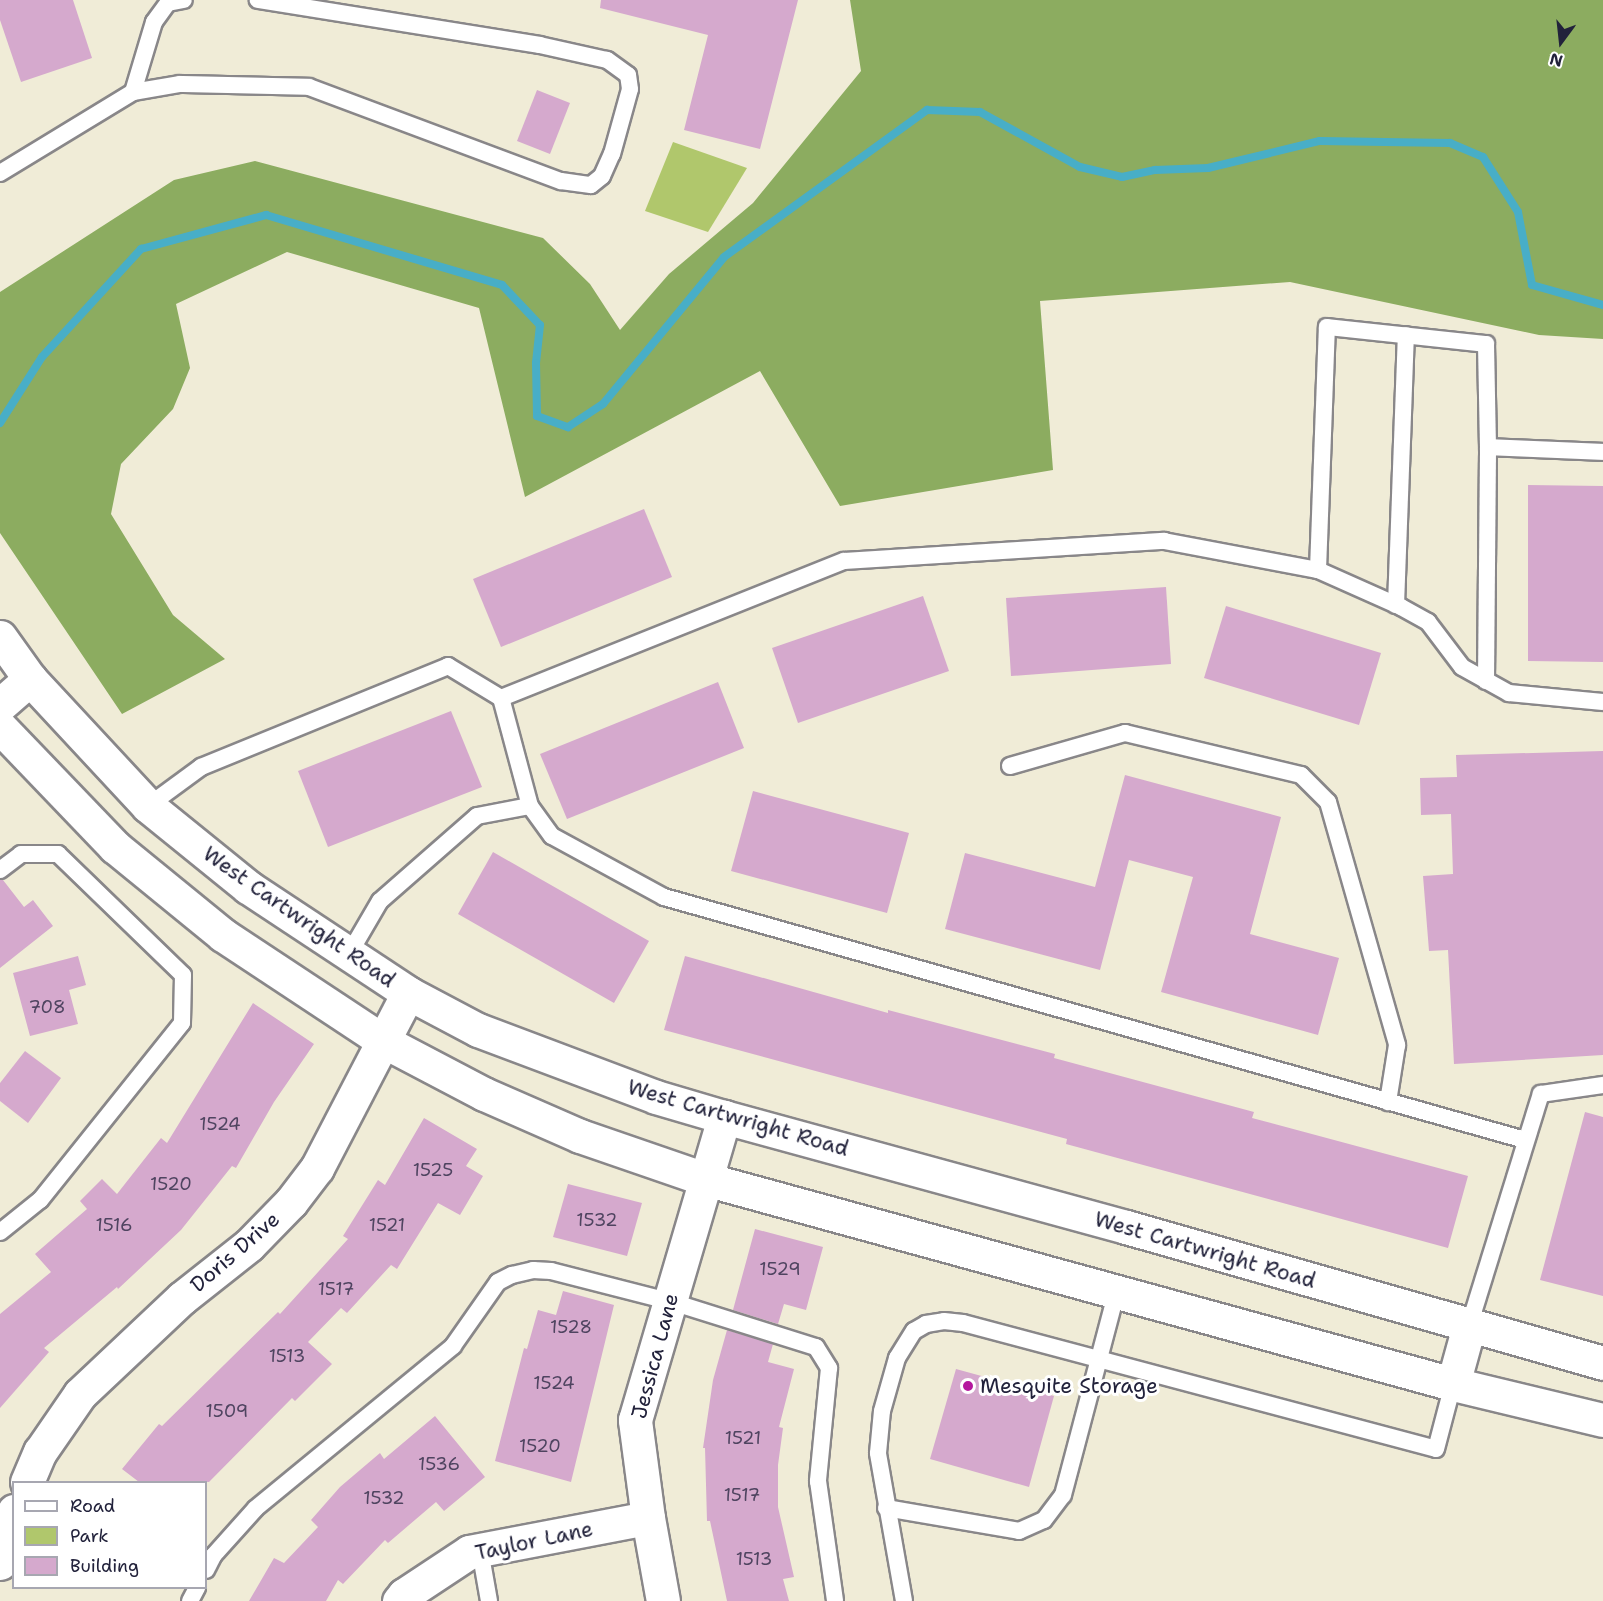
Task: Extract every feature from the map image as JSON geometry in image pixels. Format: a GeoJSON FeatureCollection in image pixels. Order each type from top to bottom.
{"type":"FeatureCollection","features":[{"type":"Feature","properties":{"kind":"main road","name":"West Cartwright Road"},"geometry":{"type":"LineString","coordinates":[[0,637],[30,680],[148,806],[248,887],[408,993],[478,1030],[656,1097],[1126,1227],[1603,1363]]}},
{"type":"Feature","properties":{"kind":"main road"},"geometry":{"type":"LineString","coordinates":[[0,705],[30,680]]}},
{"type":"Feature","properties":{"kind":"main road"},"geometry":{"type":"LineString","coordinates":[[0,727],[115,847],[223,935],[383,1041],[484,1094],[580,1136],[705,1179],[1453,1383],[1603,1420]]}},
{"type":"Feature","properties":{"kind":"main road","name":"Doris Drive"},"geometry":{"type":"LineString","coordinates":[[27,1481],[40,1452],[80,1394],[182,1298],[249,1245],[291,1202],[317,1168],[408,993]]}},
{"type":"Feature","properties":{"kind":"main road","name":"Jessica Lane"},"geometry":{"type":"LineString","coordinates":[[663,1601],[648,1518],[635,1420],[724,1117]]}},
{"type":"Feature","properties":{"kind":"main road"},"geometry":{"type":"LineString","coordinates":[[1453,1383],[1469,1326]]}},
{"type":"Feature","properties":{"kind":"main road"},"geometry":{"type":"LineString","coordinates":[[0,1563],[12,1518]]}},
{"type":"Feature","properties":{"kind":"main road","name":"Taylor Lane"},"geometry":{"type":"LineString","coordinates":[[399,1601],[404,1595],[469,1552],[648,1518]]}},
{"type":"Feature","properties":{"kind":"lane"},"geometry":{"type":"LineString","coordinates":[[133,92],[154,22],[168,3],[184,0]]}},
{"type":"Feature","properties":{"kind":"lane"},"geometry":{"type":"LineString","coordinates":[[0,173],[133,92],[180,84],[309,87],[561,181],[591,185],[602,176],[612,154],[630,89],[628,75],[607,60],[540,45],[258,0]]}},
{"type":"Feature","properties":{"kind":"lane"},"geometry":{"type":"LineString","coordinates":[[1318,570],[1327,327],[1486,344],[1488,447],[1486,681]]}},
{"type":"Feature","properties":{"kind":"lane"},"geometry":{"type":"LineString","coordinates":[[1396,605],[1406,335]]}},
{"type":"Feature","properties":{"kind":"lane"},"geometry":{"type":"LineString","coordinates":[[1488,447],[1603,452]]}},
{"type":"Feature","properties":{"kind":"lane"},"geometry":{"type":"LineString","coordinates":[[501,698],[844,561],[1164,541],[1318,570],[1428,622],[1462,668],[1509,693],[1603,702]]}},
{"type":"Feature","properties":{"kind":"lane"},"geometry":{"type":"LineString","coordinates":[[148,806],[201,767],[448,666],[501,698],[530,806],[552,836],[664,897],[1525,1140]]}},
{"type":"Feature","properties":{"kind":"lane"},"geometry":{"type":"LineString","coordinates":[[1010,766],[1125,733],[1301,775],[1328,802],[1398,1045],[1388,1102]]}},
{"type":"Feature","properties":{"kind":"lane"},"geometry":{"type":"LineString","coordinates":[[349,954],[380,901],[477,816],[530,806]]}},
{"type":"Feature","properties":{"kind":"lane"},"geometry":{"type":"LineString","coordinates":[[0,870],[21,854],[58,854],[183,975],[182,1023],[40,1200],[0,1232]]}},
{"type":"Feature","properties":{"kind":"lane"},"geometry":{"type":"LineString","coordinates":[[1469,1326],[1541,1094],[1603,1085]]}},
{"type":"Feature","properties":{"kind":"lane"},"geometry":{"type":"LineString","coordinates":[[207,1568],[213,1556],[256,1508],[453,1346],[498,1282],[512,1275],[533,1270],[552,1271],[669,1301],[816,1347],[829,1368],[818,1481],[835,1601]]}},
{"type":"Feature","properties":{"kind":"lane"},"geometry":{"type":"LineString","coordinates":[[886,1508],[1019,1531],[1044,1520],[1063,1495],[1117,1291]]}},
{"type":"Feature","properties":{"kind":"lane"},"geometry":{"type":"LineString","coordinates":[[904,1601],[878,1453],[882,1411],[897,1358],[904,1342],[915,1331],[927,1324],[944,1321],[963,1323],[1436,1449],[1453,1383]]}},
{"type":"Feature","properties":{"kind":"lane"},"geometry":{"type":"LineString","coordinates":[[480,1550],[489,1601]]}},
{"type":"Feature","properties":{"kind":"green space"},"geometry":{"type":"Polygon","coordinates":[[[850,0],[1603,0],[1603,339],[1539,335],[1290,282],[1040,301],[1053,470],[840,506],[760,371],[525,497],[479,308],[287,252],[176,304],[190,368],[173,409],[121,464],[111,514],[173,615],[225,659],[122,714],[0,533],[0,292],[174,180],[255,161],[543,238],[590,284],[620,330],[669,274],[753,203],[861,71],[850,0]]]}},
{"type":"Feature","properties":{"kind":"green space"},"geometry":{"type":"Polygon","coordinates":[[[673,142],[747,168],[708,232],[645,211],[673,142]]]}},
{"type":"Feature","properties":{"kind":"building"},"geometry":{"type":"Polygon","coordinates":[[[0,0],[73,0],[92,58],[21,82],[0,20],[0,0]]]}},
{"type":"Feature","properties":{"kind":"building"},"geometry":{"type":"Polygon","coordinates":[[[601,0],[798,0],[760,149],[684,130],[708,35],[600,8],[601,0]]]}},
{"type":"Feature","properties":{"kind":"building"},"geometry":{"type":"Polygon","coordinates":[[[537,90],[570,103],[550,154],[517,141],[537,90]]]}},
{"type":"Feature","properties":{"kind":"building"},"geometry":{"type":"Polygon","coordinates":[[[1528,485],[1603,486],[1603,662],[1528,661],[1528,485]]]}},
{"type":"Feature","properties":{"kind":"building"},"geometry":{"type":"Polygon","coordinates":[[[644,509],[672,577],[501,647],[473,579],[644,509]]]}},
{"type":"Feature","properties":{"kind":"building"},"geometry":{"type":"Polygon","coordinates":[[[1166,587],[1171,664],[1011,676],[1006,598],[1166,587]]]}},
{"type":"Feature","properties":{"kind":"building"},"geometry":{"type":"Polygon","coordinates":[[[923,596],[949,671],[798,723],[772,648],[923,596]]]}},
{"type":"Feature","properties":{"kind":"building"},"geometry":{"type":"Polygon","coordinates":[[[1226,606],[1381,653],[1359,725],[1204,678],[1226,606]]]}},
{"type":"Feature","properties":{"kind":"building"},"geometry":{"type":"Polygon","coordinates":[[[718,682],[744,748],[567,819],[540,754],[718,682]]]}},
{"type":"Feature","properties":{"kind":"building"},"geometry":{"type":"Polygon","coordinates":[[[451,711],[482,787],[328,847],[298,771],[451,711]]]}},
{"type":"Feature","properties":{"kind":"building"},"geometry":{"type":"Polygon","coordinates":[[[1603,751],[1603,1055],[1454,1064],[1448,950],[1429,951],[1423,876],[1453,874],[1451,814],[1421,815],[1420,778],[1457,777],[1456,755],[1603,751]]]}},
{"type":"Feature","properties":{"kind":"building"},"geometry":{"type":"Polygon","coordinates":[[[1125,775],[1281,817],[1250,934],[1339,958],[1318,1035],[1161,992],[1193,877],[1129,860],[1100,970],[945,929],[965,853],[1095,887],[1125,775]]]}},
{"type":"Feature","properties":{"kind":"building"},"geometry":{"type":"Polygon","coordinates":[[[753,791],[909,833],[887,913],[731,871],[753,791]]]}},
{"type":"Feature","properties":{"kind":"building"},"geometry":{"type":"Polygon","coordinates":[[[493,852],[649,941],[614,1003],[458,914],[493,852]]]}},
{"type":"Feature","properties":{"kind":"building"},"geometry":{"type":"Polygon","coordinates":[[[0,880],[3,880],[24,907],[33,900],[53,926],[0,968],[0,880]]]}},
{"type":"Feature","properties":{"kind":"building"},"geometry":{"type":"Polygon","coordinates":[[[78,956],[86,985],[69,990],[78,1024],[30,1036],[13,973],[78,956]]]}},
{"type":"Feature","properties":{"kind":"building"},"geometry":{"type":"Polygon","coordinates":[[[685,956],[888,1013],[888,1010],[1055,1054],[1054,1058],[1254,1112],[1252,1118],[1468,1176],[1448,1248],[1066,1144],[1067,1139],[664,1030],[685,956]]]}},
{"type":"Feature","properties":{"kind":"building"},"geometry":{"type":"Polygon","coordinates":[[[253,1003],[314,1044],[274,1102],[236,1168],[232,1166],[181,1230],[118,1289],[117,1287],[44,1348],[49,1352],[0,1408],[0,1314],[51,1272],[35,1254],[87,1209],[80,1201],[102,1179],[117,1194],[161,1138],[167,1143],[253,1003]]]}},
{"type":"Feature","properties":{"kind":"building"},"geometry":{"type":"Polygon","coordinates":[[[25,1051],[61,1078],[28,1123],[0,1101],[0,1083],[25,1051]]]}},
{"type":"Feature","properties":{"kind":"building"},"geometry":{"type":"Polygon","coordinates":[[[1585,1112],[1603,1117],[1603,1296],[1540,1280],[1585,1112]]]}},
{"type":"Feature","properties":{"kind":"building"},"geometry":{"type":"Polygon","coordinates":[[[424,1118],[477,1149],[466,1166],[483,1176],[460,1215],[438,1203],[397,1269],[391,1265],[347,1313],[341,1308],[308,1342],[332,1364],[295,1401],[292,1398],[209,1482],[138,1481],[122,1469],[159,1424],[162,1426],[278,1312],[280,1314],[348,1239],[343,1236],[378,1180],[385,1185],[424,1118]]]}},
{"type":"Feature","properties":{"kind":"building"},"geometry":{"type":"Polygon","coordinates":[[[568,1184],[642,1203],[627,1256],[553,1237],[568,1184]]]}},
{"type":"Feature","properties":{"kind":"building"},"geometry":{"type":"Polygon","coordinates":[[[755,1229],[823,1247],[806,1310],[784,1304],[778,1324],[733,1310],[755,1229]]]}},
{"type":"Feature","properties":{"kind":"building"},"geometry":{"type":"Polygon","coordinates":[[[563,1291],[614,1305],[571,1482],[495,1461],[524,1348],[527,1349],[538,1310],[556,1315],[563,1291]]]}},
{"type":"Feature","properties":{"kind":"building"},"geometry":{"type":"Polygon","coordinates":[[[727,1330],[773,1344],[768,1362],[794,1369],[779,1427],[783,1428],[778,1465],[778,1507],[794,1577],[783,1579],[789,1601],[727,1601],[710,1521],[707,1521],[705,1448],[703,1448],[713,1380],[727,1330]]]}},
{"type":"Feature","properties":{"kind":"building"},"geometry":{"type":"Polygon","coordinates":[[[956,1369],[1054,1396],[1029,1487],[930,1459],[956,1369]]]}},
{"type":"Feature","properties":{"kind":"building"},"geometry":{"type":"Polygon","coordinates":[[[435,1416],[485,1477],[444,1511],[436,1502],[388,1543],[385,1540],[343,1584],[338,1580],[326,1601],[249,1601],[274,1558],[284,1563],[318,1527],[311,1520],[340,1487],[380,1453],[384,1459],[435,1416]]]}},
{"type":"Feature","properties":{"kind":"waterway"},"geometry":{"type":"LineString","coordinates":[[0,423],[42,357],[141,249],[266,215],[502,285],[540,325],[536,363],[537,416],[568,427],[603,404],[724,257],[927,110],[980,112],[1080,167],[1122,177],[1155,170],[1208,168],[1320,141],[1450,143],[1483,157],[1518,212],[1532,285],[1603,305]]}},
{"type":"Feature","properties":{"kind":"place","name":"Mesquite Storage"},"geometry":{"type":"Point","coordinates":[968,1386]}}]}
